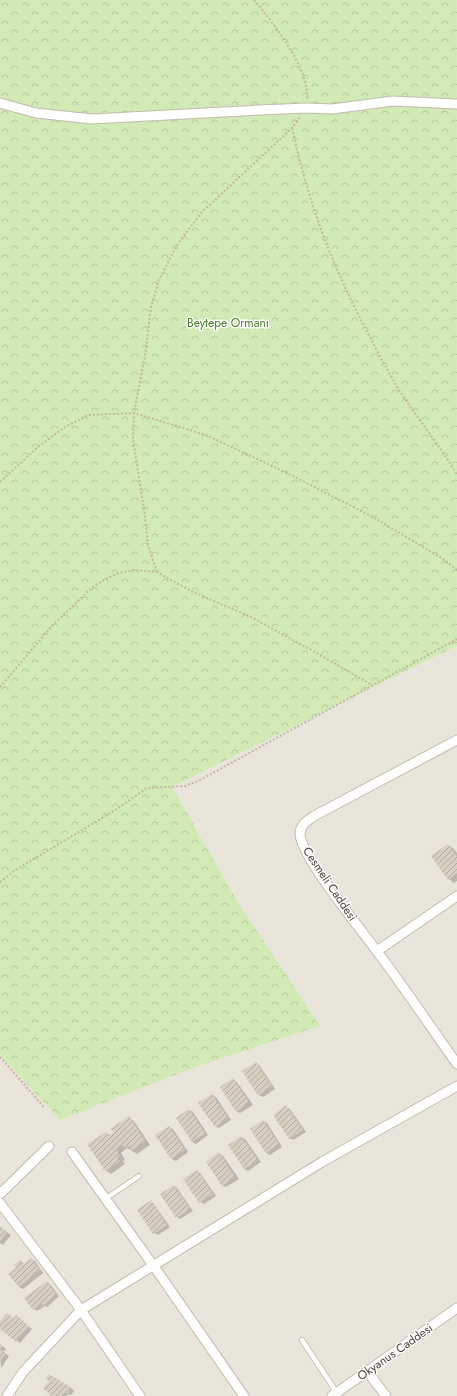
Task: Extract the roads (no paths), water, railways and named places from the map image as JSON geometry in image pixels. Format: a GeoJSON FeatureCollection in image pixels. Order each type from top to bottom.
{"type":"FeatureCollection","features":[{"type":"Feature","properties":{"kind":"street"},"geometry":{"type":"LineString","coordinates":[[0,103],[36,113],[92,119],[307,108],[332,110],[393,101],[457,104]]}},
{"type":"Feature","properties":{"kind":"street","name":"Cesmeli Caddesi"},"geometry":{"type":"LineString","coordinates":[[457,740],[314,816],[305,822],[300,832],[303,846],[327,884],[377,951],[457,1064]]}},
{"type":"Feature","properties":{"kind":"street"},"geometry":{"type":"LineString","coordinates":[[377,951],[457,896]]}},
{"type":"Feature","properties":{"kind":"street"},"geometry":{"type":"LineString","coordinates":[[7,1396],[23,1372],[80,1310],[322,1162],[457,1086]]}},
{"type":"Feature","properties":{"kind":"street"},"geometry":{"type":"LineString","coordinates":[[0,1194],[49,1146]]}},
{"type":"Feature","properties":{"kind":"street"},"geometry":{"type":"LineString","coordinates":[[72,1152],[244,1396]]}},
{"type":"Feature","properties":{"kind":"street"},"geometry":{"type":"LineString","coordinates":[[0,1203],[80,1310],[140,1396]]}},
{"type":"Feature","properties":{"kind":"street","name":"Okyanus Caddesi"},"geometry":{"type":"LineString","coordinates":[[335,1394],[457,1308]]}},
{"type":"Feature","properties":{"kind":"street"},"geometry":{"type":"LineString","coordinates":[[368,1371],[386,1396]]}},
{"type":"Feature","properties":{"kind":"lane"},"geometry":{"type":"LineString","coordinates":[[105,1199],[139,1176]]}},
{"type":"Feature","properties":{"kind":"lane"},"geometry":{"type":"LineString","coordinates":[[302,1340],[335,1394]]}},
{"type":"Feature","properties":{"kind":"park label","name":"Beytepe Ormanı"},"geometry":{"type":"Point","coordinates":[228,323]}}]}
